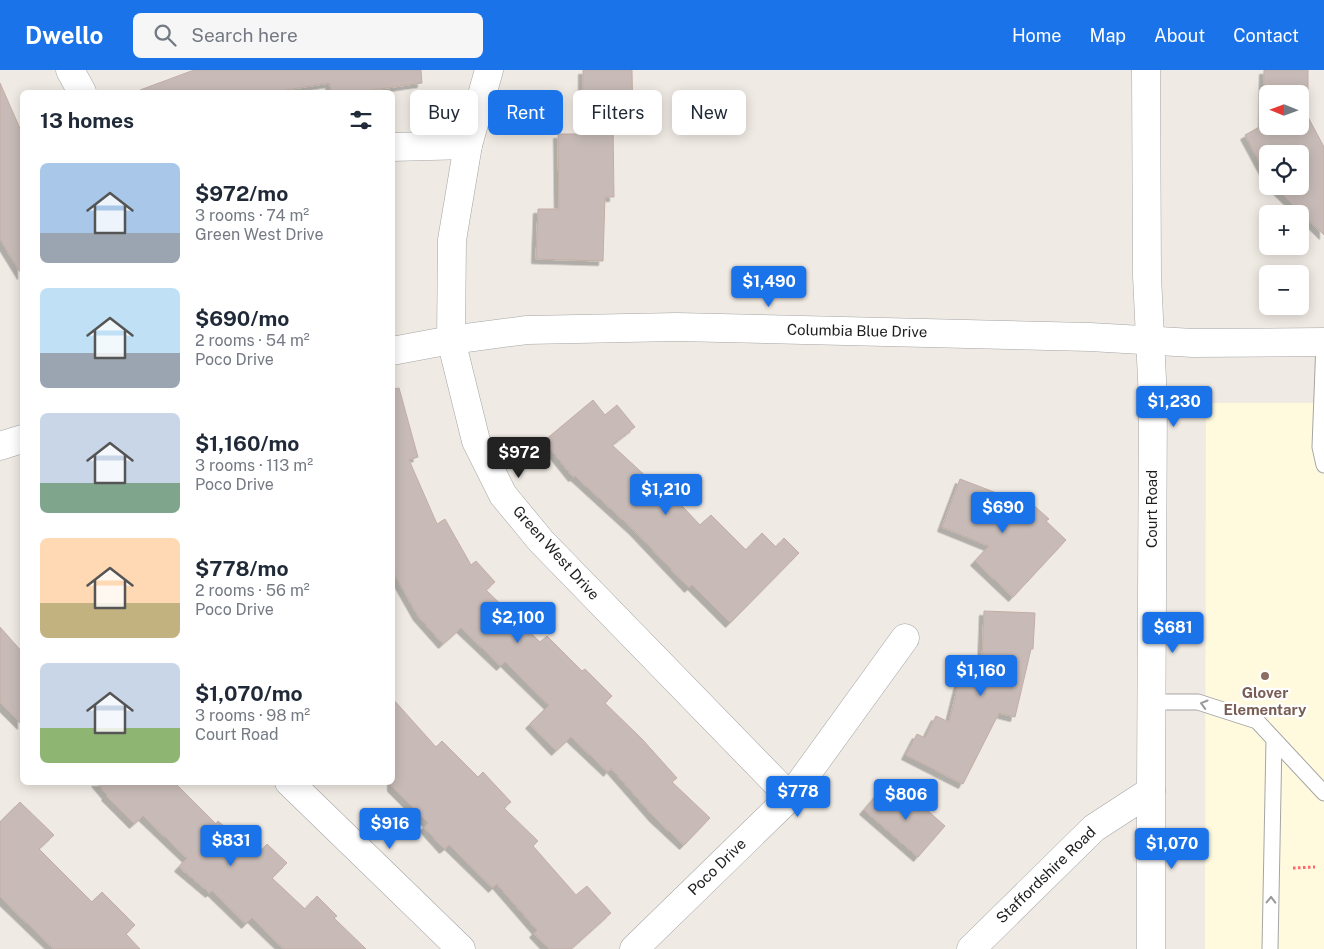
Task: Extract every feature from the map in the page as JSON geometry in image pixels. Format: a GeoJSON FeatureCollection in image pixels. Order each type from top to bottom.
{"type":"FeatureCollection","features":[{"type":"Feature","properties":{"kind":"street"},"geometry":{"type":"LineString","coordinates":[[70,70],[81,90]]}},
{"type":"Feature","properties":{"kind":"street","name":"Green West Drive"},"geometry":{"type":"LineString","coordinates":[[489,70],[468,145],[452,240],[451,340],[476,441],[503,495],[541,542],[790,796]]}},
{"type":"Feature","properties":{"kind":"street","name":"Court Road"},"geometry":{"type":"LineString","coordinates":[[1146,70],[1146,266],[1153,400],[1151,949]]}},
{"type":"Feature","properties":{"kind":"street"},"geometry":{"type":"LineString","coordinates":[[395,146],[468,145]]}},
{"type":"Feature","properties":{"kind":"street","name":"Columbia Blue Drive"},"geometry":{"type":"LineString","coordinates":[[395,350],[451,340],[527,330],[677,327],[1090,337],[1194,343],[1324,342]]}},
{"type":"Feature","properties":{"kind":"street"},"geometry":{"type":"LineString","coordinates":[[0,446],[20,440]]}},
{"type":"Feature","properties":{"kind":"street","name":"Poco Drive"},"geometry":{"type":"LineString","coordinates":[[634,949],[790,796],[905,638]]}},
{"type":"Feature","properties":{"kind":"street"},"geometry":{"type":"LineString","coordinates":[[292,785],[461,949]]}},
{"type":"Feature","properties":{"kind":"street","name":"Staffordshire Road"},"geometry":{"type":"LineString","coordinates":[[971,949],[1094,828],[1151,791]]}},
{"type":"Feature","properties":{"kind":"lane"},"geometry":{"type":"LineString","coordinates":[[1324,342],[1320,447],[1324,465]]}},
{"type":"Feature","properties":{"kind":"lane"},"geometry":{"type":"LineString","coordinates":[[1151,702],[1198,702],[1257,721],[1324,793]]}},
{"type":"Feature","properties":{"kind":"lane"},"geometry":{"type":"LineString","coordinates":[[1270,949],[1274,740]]}},
{"type":"Feature","properties":{"kind":"shaded area","name":"Glover Elementary"},"geometry":{"type":"Polygon","coordinates":[[[1206,403],[1324,403],[1324,949],[1205,949],[1206,403]]]}},
{"type":"Feature","properties":{"kind":"building"},"geometry":{"type":"Polygon","coordinates":[[[194,70],[421,70],[422,83],[372,90],[331,90],[330,83],[285,90],[140,90],[194,70]]]}},
{"type":"Feature","properties":{"kind":"building"},"geometry":{"type":"Polygon","coordinates":[[[583,70],[632,70],[632,90],[583,90],[583,70]]]}},
{"type":"Feature","properties":{"kind":"building"},"geometry":{"type":"Polygon","coordinates":[[[1264,70],[1308,70],[1308,85],[1264,85],[1264,70]]]}},
{"type":"Feature","properties":{"kind":"building"},"geometry":{"type":"Polygon","coordinates":[[[0,83],[20,128],[20,272],[0,239],[0,83]]]}},
{"type":"Feature","properties":{"kind":"building"},"geometry":{"type":"Polygon","coordinates":[[[1309,119],[1324,147],[1324,235],[1309,220],[1309,205],[1293,205],[1283,195],[1309,195],[1309,145],[1259,145],[1259,161],[1245,135],[1259,127],[1259,135],[1309,135],[1309,119]]]}},
{"type":"Feature","properties":{"kind":"building"},"geometry":{"type":"Polygon","coordinates":[[[558,135],[613,135],[614,197],[605,197],[603,261],[536,259],[538,209],[559,209],[558,135]]]}},
{"type":"Feature","properties":{"kind":"building"},"geometry":{"type":"Polygon","coordinates":[[[399,388],[418,457],[409,460],[437,524],[445,519],[471,565],[476,561],[495,582],[486,590],[540,642],[547,636],[582,671],[585,669],[612,696],[605,703],[642,739],[677,778],[672,782],[710,818],[684,845],[654,817],[611,768],[608,772],[571,737],[556,751],[530,724],[549,705],[505,662],[501,666],[461,628],[443,644],[418,616],[395,575],[395,389],[399,388]]]}},
{"type":"Feature","properties":{"kind":"building"},"geometry":{"type":"Polygon","coordinates":[[[593,400],[605,415],[617,405],[635,427],[612,445],[664,493],[667,490],[700,525],[711,515],[746,550],[762,533],[776,547],[784,538],[799,553],[730,623],[692,585],[689,588],[634,530],[575,476],[573,477],[544,441],[593,400]]]}},
{"type":"Feature","properties":{"kind":"building"},"geometry":{"type":"Polygon","coordinates":[[[960,479],[1028,505],[1030,502],[1049,519],[1046,521],[1066,540],[1013,597],[975,561],[989,546],[942,527],[960,479]]]}},
{"type":"Feature","properties":{"kind":"building"},"geometry":{"type":"Polygon","coordinates":[[[984,611],[1035,613],[1033,649],[1031,649],[1015,717],[999,713],[963,784],[906,755],[917,734],[925,738],[936,716],[949,722],[961,674],[973,676],[976,662],[982,663],[984,611]]]}},
{"type":"Feature","properties":{"kind":"building"},"geometry":{"type":"Polygon","coordinates":[[[0,627],[20,650],[20,723],[0,703],[0,627]]]}},
{"type":"Feature","properties":{"kind":"building"},"geometry":{"type":"Polygon","coordinates":[[[395,701],[436,747],[442,741],[478,777],[483,772],[511,802],[504,808],[538,841],[533,846],[576,895],[587,886],[611,913],[571,949],[549,949],[534,933],[537,930],[497,884],[493,888],[449,845],[444,849],[424,827],[428,823],[392,785],[395,785],[395,701]]]}},
{"type":"Feature","properties":{"kind":"building"},"geometry":{"type":"Polygon","coordinates":[[[99,785],[177,785],[216,824],[218,821],[257,855],[267,844],[287,863],[272,878],[305,909],[317,896],[337,916],[334,918],[366,949],[284,949],[252,918],[246,924],[212,891],[210,893],[179,867],[187,858],[143,816],[134,824],[99,785]]]}},
{"type":"Feature","properties":{"kind":"building"},"geometry":{"type":"Polygon","coordinates":[[[882,789],[901,806],[910,795],[945,826],[918,857],[864,810],[882,789]]]}},
{"type":"Feature","properties":{"kind":"building"},"geometry":{"type":"Polygon","coordinates":[[[20,802],[54,835],[39,849],[92,902],[102,892],[135,925],[126,934],[140,949],[54,949],[0,897],[0,822],[20,802]]]}},
{"type":"Feature","properties":{"kind":"place","name":"Glover Elementary"},"geometry":{"type":"Point","coordinates":[1265,676]}}]}
